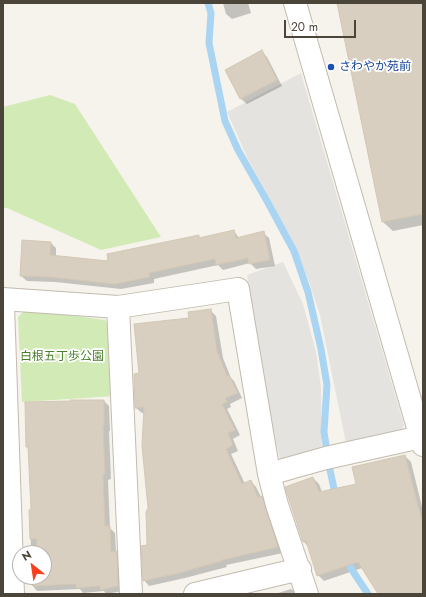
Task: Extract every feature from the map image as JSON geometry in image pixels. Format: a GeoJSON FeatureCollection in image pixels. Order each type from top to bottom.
{"type":"FeatureCollection","features":[{"type":"Feature","properties":{"kind":"street"},"geometry":{"type":"LineString","coordinates":[[269,474],[326,458],[422,442],[295,3]]}},
{"type":"Feature","properties":{"kind":"street"},"geometry":{"type":"LineString","coordinates":[[3,299],[118,308],[238,289],[269,474],[277,505],[300,569],[307,594]]}},
{"type":"Feature","properties":{"kind":"street"},"geometry":{"type":"LineString","coordinates":[[3,306],[13,594]]}},
{"type":"Feature","properties":{"kind":"street"},"geometry":{"type":"LineString","coordinates":[[118,308],[130,594]]}},
{"type":"Feature","properties":{"kind":"street"},"geometry":{"type":"LineString","coordinates":[[195,594],[300,569]]}},
{"type":"Feature","properties":{"kind":"green space"},"geometry":{"type":"Polygon","coordinates":[[[50,95],[75,104],[161,237],[101,250],[7,208],[3,208],[3,107],[50,95]]]}},
{"type":"Feature","properties":{"kind":"green space","name":"白根五丁歩公園"},"geometry":{"type":"Polygon","coordinates":[[[26,309],[105,320],[110,325],[116,396],[22,402],[18,317],[26,309]]]}},
{"type":"Feature","properties":{"kind":"shaded area"},"geometry":{"type":"Polygon","coordinates":[[[301,73],[404,425],[402,429],[351,445],[346,443],[320,315],[309,282],[294,244],[247,157],[227,112],[301,73]]]}},
{"type":"Feature","properties":{"kind":"shaded area"},"geometry":{"type":"Polygon","coordinates":[[[283,262],[303,304],[316,352],[321,387],[322,452],[281,463],[274,435],[247,275],[283,262]]]}},
{"type":"Feature","properties":{"kind":"building"},"geometry":{"type":"Polygon","coordinates":[[[337,3],[423,3],[423,214],[382,222],[337,3]]]}},
{"type":"Feature","properties":{"kind":"building"},"geometry":{"type":"Polygon","coordinates":[[[262,50],[277,80],[240,99],[225,70],[262,50]]]}},
{"type":"Feature","properties":{"kind":"building"},"geometry":{"type":"Polygon","coordinates":[[[234,230],[236,238],[264,231],[270,260],[249,264],[248,258],[216,265],[215,259],[149,273],[150,277],[115,284],[49,277],[20,276],[22,240],[51,242],[50,255],[108,261],[107,254],[199,235],[199,238],[234,230]]]}},
{"type":"Feature","properties":{"kind":"building"},"geometry":{"type":"Polygon","coordinates":[[[211,309],[217,351],[227,376],[229,375],[238,393],[225,398],[227,402],[222,404],[235,430],[228,433],[233,445],[226,449],[242,484],[251,480],[258,497],[262,496],[278,547],[143,581],[141,546],[147,545],[146,512],[148,508],[142,446],[144,407],[135,408],[134,374],[139,373],[134,324],[189,318],[188,312],[211,309]]]}},
{"type":"Feature","properties":{"kind":"building"},"geometry":{"type":"Polygon","coordinates":[[[104,400],[103,426],[105,474],[103,474],[105,526],[110,526],[111,552],[117,551],[118,586],[100,590],[100,586],[76,588],[76,584],[33,586],[52,585],[52,545],[37,545],[37,539],[30,539],[29,510],[31,509],[28,447],[26,447],[25,402],[104,400]]]}},
{"type":"Feature","properties":{"kind":"building"},"geometry":{"type":"Polygon","coordinates":[[[405,455],[423,525],[423,594],[378,594],[358,562],[317,576],[306,541],[303,542],[285,487],[313,477],[319,492],[356,484],[352,467],[405,455]]]}},
{"type":"Feature","properties":{"kind":"waterway"},"geometry":{"type":"LineString","coordinates":[[208,3],[211,13],[209,43],[225,121],[238,150],[294,251],[308,292],[321,349],[327,385],[324,432],[336,498]]}},
{"type":"Feature","properties":{"kind":"waterway"},"geometry":{"type":"LineString","coordinates":[[349,557],[350,567],[368,594]]}},
{"type":"Feature","properties":{"kind":"place","name":"さわやか苑前"},"geometry":{"type":"Point","coordinates":[331,67]}}]}
